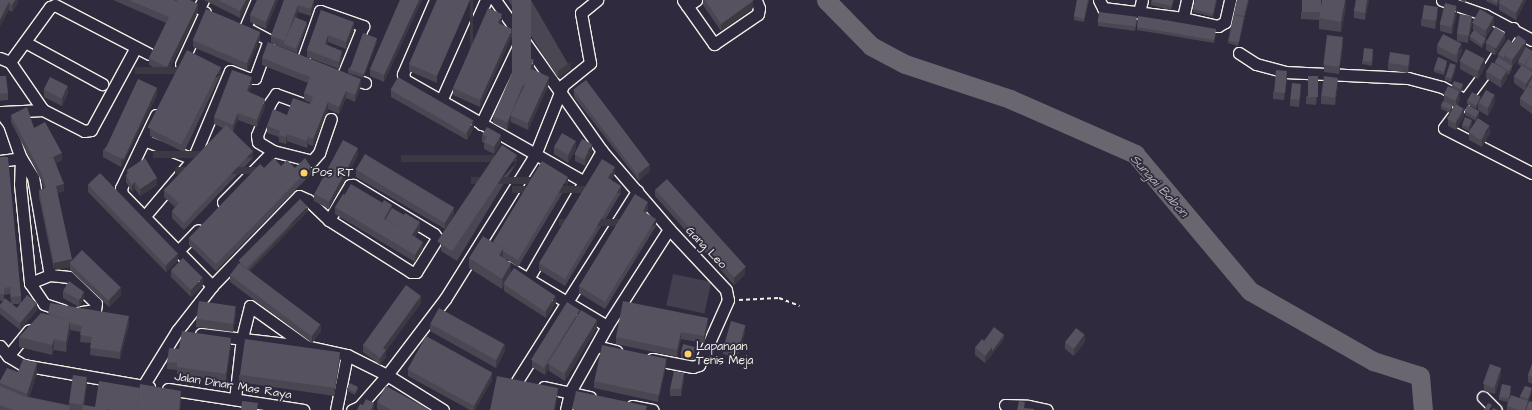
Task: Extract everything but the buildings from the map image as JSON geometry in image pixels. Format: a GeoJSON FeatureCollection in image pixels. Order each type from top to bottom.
{"type":"FeatureCollection","features":[{"type":"Feature","properties":{"kind":"street"},"geometry":{"type":"LineString","coordinates":[[245,28],[257,0]]}},
{"type":"Feature","properties":{"kind":"street"},"geometry":{"type":"LineString","coordinates":[[435,0],[403,75],[405,80],[535,155],[583,180]]}},
{"type":"Feature","properties":{"kind":"street"},"geometry":{"type":"LineString","coordinates":[[441,101],[486,0]]}},
{"type":"Feature","properties":{"kind":"street","name":"Gang Leo"},"geometry":{"type":"LineString","coordinates":[[495,0],[602,151],[669,229],[724,286],[728,300]]}},
{"type":"Feature","properties":{"kind":"street"},"geometry":{"type":"LineString","coordinates":[[353,410],[359,407],[424,335],[535,155],[563,85],[590,63],[581,13],[597,0]]}},
{"type":"Feature","properties":{"kind":"street"},"geometry":{"type":"LineString","coordinates":[[689,2],[712,43],[716,44],[758,14],[760,8],[756,0]]}},
{"type":"Feature","properties":{"kind":"street"},"geometry":{"type":"LineString","coordinates":[[1099,0],[1103,8],[1183,18],[1222,25],[1230,0]]}},
{"type":"Feature","properties":{"kind":"street"},"geometry":{"type":"LineString","coordinates":[[1139,12],[1142,0]]}},
{"type":"Feature","properties":{"kind":"street"},"geometry":{"type":"LineString","coordinates":[[1183,18],[1187,0]]}},
{"type":"Feature","properties":{"kind":"street"},"geometry":{"type":"LineString","coordinates":[[1442,0],[1485,15],[1513,28],[1532,40]]}},
{"type":"Feature","properties":{"kind":"street"},"geometry":{"type":"LineString","coordinates":[[136,47],[91,130],[84,131],[43,110],[5,60],[25,42],[50,7],[55,5],[150,54]]}},
{"type":"Feature","properties":{"kind":"street"},"geometry":{"type":"LineString","coordinates":[[177,73],[190,55],[196,5],[219,17]]}},
{"type":"Feature","properties":{"kind":"street"},"geometry":{"type":"LineString","coordinates":[[303,59],[320,11],[363,26],[343,75]]}},
{"type":"Feature","properties":{"kind":"street"},"geometry":{"type":"LineString","coordinates":[[216,65],[254,79],[271,48],[268,38],[232,22]]}},
{"type":"Feature","properties":{"kind":"street"},"geometry":{"type":"LineString","coordinates":[[1513,28],[1490,66],[1444,126],[1445,129],[1532,173]]}},
{"type":"Feature","properties":{"kind":"street"},"geometry":{"type":"LineString","coordinates":[[481,124],[522,38]]}},
{"type":"Feature","properties":{"kind":"street"},"geometry":{"type":"LineString","coordinates":[[25,42],[102,84]]}},
{"type":"Feature","properties":{"kind":"street"},"geometry":{"type":"LineString","coordinates":[[1239,53],[1256,64],[1285,72],[1408,78],[1442,87],[1464,99]]}},
{"type":"Feature","properties":{"kind":"street"},"geometry":{"type":"LineString","coordinates":[[289,54],[317,64]]}},
{"type":"Feature","properties":{"kind":"street"},"geometry":{"type":"LineString","coordinates":[[330,69],[365,83]]}},
{"type":"Feature","properties":{"kind":"street"},"geometry":{"type":"LineString","coordinates":[[144,217],[193,159],[230,71]]}},
{"type":"Feature","properties":{"kind":"street"},"geometry":{"type":"LineString","coordinates":[[309,107],[276,94],[272,99],[257,139],[273,151],[306,162],[316,160],[331,119]]}},
{"type":"Feature","properties":{"kind":"street"},"geometry":{"type":"LineString","coordinates":[[160,107],[121,188],[122,194],[212,286]]}},
{"type":"Feature","properties":{"kind":"street"},"geometry":{"type":"LineString","coordinates":[[43,110],[1,112],[21,158],[33,177],[39,226],[50,275]]}},
{"type":"Feature","properties":{"kind":"street"},"geometry":{"type":"LineString","coordinates":[[144,140],[193,159]]}},
{"type":"Feature","properties":{"kind":"street"},"geometry":{"type":"LineString","coordinates":[[215,211],[273,151]]}},
{"type":"Feature","properties":{"kind":"street"},"geometry":{"type":"LineString","coordinates":[[528,279],[583,180],[602,151]]}},
{"type":"Feature","properties":{"kind":"street"},"geometry":{"type":"LineString","coordinates":[[0,161],[21,158]]}},
{"type":"Feature","properties":{"kind":"street"},"geometry":{"type":"LineString","coordinates":[[8,356],[42,312],[41,301],[30,283],[20,184],[21,158]]}},
{"type":"Feature","properties":{"kind":"street"},"geometry":{"type":"LineString","coordinates":[[143,386],[177,331],[212,286],[299,196],[308,200],[329,220],[411,272],[416,272],[437,238],[434,234],[353,185],[350,185],[329,220]]}},
{"type":"Feature","properties":{"kind":"street"},"geometry":{"type":"LineString","coordinates":[[600,399],[512,380],[637,191]]}},
{"type":"Feature","properties":{"kind":"street"},"geometry":{"type":"LineString","coordinates":[[178,251],[205,222]]}},
{"type":"Feature","properties":{"kind":"street"},"geometry":{"type":"LineString","coordinates":[[566,410],[570,392],[607,326],[669,229]]}},
{"type":"Feature","properties":{"kind":"street"},"geometry":{"type":"LineString","coordinates":[[508,267],[566,300],[607,326]]}},
{"type":"Feature","properties":{"kind":"street"},"geometry":{"type":"LineString","coordinates":[[30,283],[50,275],[69,277],[96,302],[95,310],[84,312],[42,312]]}},
{"type":"Feature","properties":{"kind":"street"},"geometry":{"type":"LineString","coordinates":[[641,356],[693,367],[703,361],[728,300]]}},
{"type":"Feature","properties":{"kind":"street"},"geometry":{"type":"LineString","coordinates":[[622,303],[637,306]]}},
{"type":"Feature","properties":{"kind":"street"},"geometry":{"type":"LineString","coordinates":[[235,399],[242,338],[250,306],[306,346]]}},
{"type":"Feature","properties":{"kind":"street"},"geometry":{"type":"LineString","coordinates":[[704,320],[718,323]]}},
{"type":"Feature","properties":{"kind":"street"},"geometry":{"type":"LineString","coordinates":[[177,331],[306,346],[347,355],[387,375],[443,410]]}},
{"type":"Feature","properties":{"kind":"street","name":"Jalan Dinar Mas Raya"},"geometry":{"type":"LineString","coordinates":[[0,346],[8,356],[24,365],[143,386],[303,410]]}},
{"type":"Feature","properties":{"kind":"street"},"geometry":{"type":"LineString","coordinates":[[596,346],[626,353]]}},
{"type":"Feature","properties":{"kind":"street"},"geometry":{"type":"LineString","coordinates":[[336,410],[347,355]]}},
{"type":"Feature","properties":{"kind":"street"},"geometry":{"type":"LineString","coordinates":[[1483,397],[1496,410]]}},
{"type":"Feature","properties":{"kind":"street"},"geometry":{"type":"LineString","coordinates":[[623,404],[653,410]]}},
{"type":"Feature","properties":{"kind":"street"},"geometry":{"type":"LineString","coordinates":[[1005,405],[1028,406],[1046,410]]}},
{"type":"Feature","properties":{"kind":"path"},"geometry":{"type":"LineString","coordinates":[[728,300],[779,298],[800,306]]}},
{"type":"Feature","properties":{"kind":"shaded area"},"geometry":{"type":"Polygon","coordinates":[[[673,274],[711,282],[704,313],[666,305],[673,274]]]}},
{"type":"Feature","properties":{"kind":"waterway","name":"Sungai Babon"},"geometry":{"type":"LineString","coordinates":[[826,0],[871,46],[905,64],[1010,99],[1135,154],[1250,291],[1373,361],[1420,376],[1423,410]]}},
{"type":"Feature","properties":{"kind":"place","name":"Pos RT"},"geometry":{"type":"Point","coordinates":[304,173]}},
{"type":"Feature","properties":{"kind":"place","name":"Lapangan Tenis Meja"},"geometry":{"type":"Point","coordinates":[688,354]}}]}
